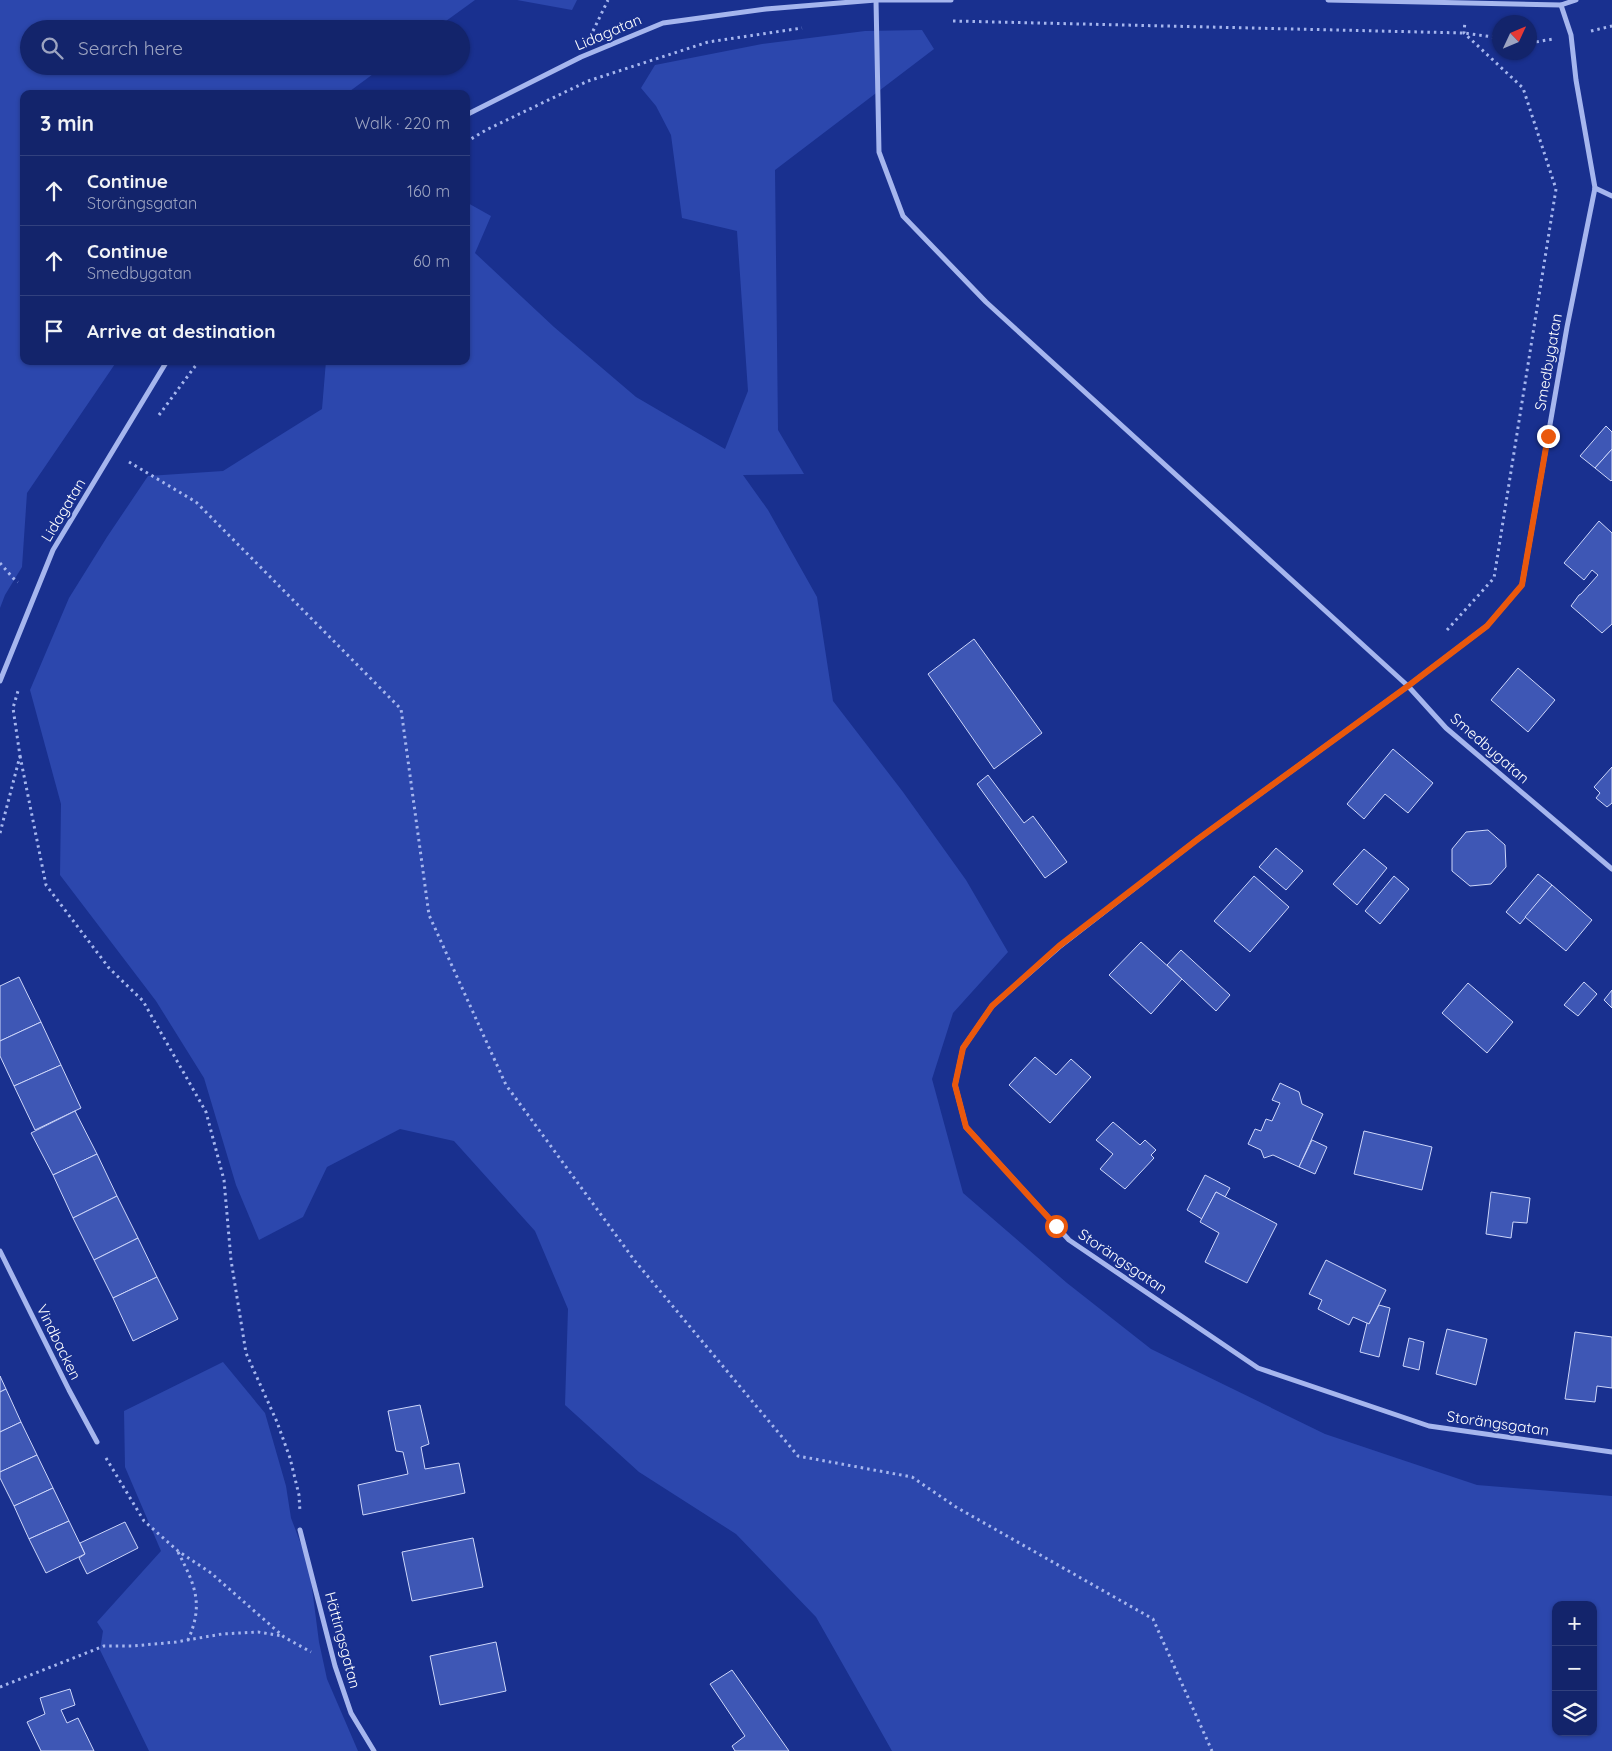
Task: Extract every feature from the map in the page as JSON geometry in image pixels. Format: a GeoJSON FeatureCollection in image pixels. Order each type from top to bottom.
{"type":"FeatureCollection","features":[{"type":"Feature","properties":{"kind":"street","name":"Lidagatan"},"geometry":{"type":"LineString","coordinates":[[470,113],[580,57],[663,23],[766,9],[876,0],[951,0]]}},
{"type":"Feature","properties":{"kind":"street"},"geometry":{"type":"LineString","coordinates":[[876,0],[879,152],[903,216],[986,302],[1408,686]]}},
{"type":"Feature","properties":{"kind":"street"},"geometry":{"type":"LineString","coordinates":[[1328,0],[1561,5],[1576,0]]}},
{"type":"Feature","properties":{"kind":"street","name":"Smedbygatan"},"geometry":{"type":"LineString","coordinates":[[1561,5],[1571,35],[1576,80],[1595,188],[1567,327],[1522,585],[1487,626],[1408,686],[1446,728],[1612,869]]}},
{"type":"Feature","properties":{"kind":"street"},"geometry":{"type":"LineString","coordinates":[[1595,188],[1612,196]]}},
{"type":"Feature","properties":{"kind":"street","name":"Lidagatan"},"geometry":{"type":"LineString","coordinates":[[0,681],[53,550],[165,365]]}},
{"type":"Feature","properties":{"kind":"street","name":"Storängsgatan"},"geometry":{"type":"LineString","coordinates":[[1408,686],[1198,839],[1059,946],[992,1006],[963,1048],[955,1085],[966,1127],[1069,1240],[1258,1368],[1429,1426],[1612,1452]]}},
{"type":"Feature","properties":{"kind":"street","name":"Vindbacken"},"geometry":{"type":"LineString","coordinates":[[0,1251],[97,1442]]}},
{"type":"Feature","properties":{"kind":"street","name":"Hättingsgatan"},"geometry":{"type":"LineString","coordinates":[[300,1530],[336,1666],[351,1714],[374,1751]]}},
{"type":"Feature","properties":{"kind":"path"},"geometry":{"type":"LineString","coordinates":[[1464,33],[1466,2]]}},
{"type":"Feature","properties":{"kind":"path"},"geometry":{"type":"LineString","coordinates":[[952,21],[1464,33],[1492,37]]}},
{"type":"Feature","properties":{"kind":"path"},"geometry":{"type":"LineString","coordinates":[[470,140],[588,81],[708,42],[809,27]]}},
{"type":"Feature","properties":{"kind":"path"},"geometry":{"type":"LineString","coordinates":[[1442,635],[1494,578],[1556,189],[1523,88],[1464,33]]}},
{"type":"Feature","properties":{"kind":"path"},"geometry":{"type":"LineString","coordinates":[[154,422],[195,365]]}},
{"type":"Feature","properties":{"kind":"path"},"geometry":{"type":"LineString","coordinates":[[127,460],[196,502],[402,709],[428,915],[506,1085],[635,1261],[798,1456],[912,1477],[956,1507],[1153,1619],[1212,1751]]}},
{"type":"Feature","properties":{"kind":"path"},"geometry":{"type":"LineString","coordinates":[[0,563],[13,578],[36,593]]}},
{"type":"Feature","properties":{"kind":"path"},"geometry":{"type":"LineString","coordinates":[[21,683],[13,708],[20,756],[46,885],[109,968],[143,1001],[206,1112],[224,1180],[231,1260],[246,1353],[277,1422],[290,1458],[299,1495],[300,1530]]}},
{"type":"Feature","properties":{"kind":"path"},"geometry":{"type":"LineString","coordinates":[[0,833],[20,756]]}},
{"type":"Feature","properties":{"kind":"path"},"geometry":{"type":"LineString","coordinates":[[97,1442],[144,1520],[178,1551],[211,1573],[284,1636],[336,1666]]}},
{"type":"Feature","properties":{"kind":"path"},"geometry":{"type":"LineString","coordinates":[[178,1551],[192,1579],[198,1604],[195,1625],[188,1640]]}},
{"type":"Feature","properties":{"kind":"path"},"geometry":{"type":"LineString","coordinates":[[0,1687],[104,1646],[132,1646],[222,1634],[258,1632],[284,1636]]}},
{"type":"Feature","properties":{"kind":"shaded area"},"geometry":{"type":"Polygon","coordinates":[[[0,0],[475,0],[447,20],[20,20],[20,75],[372,75],[351,90],[20,90],[20,365],[114,365],[27,493],[22,567],[5,595],[0,608],[0,0]]]}},
{"type":"Feature","properties":{"kind":"shaded area"},"geometry":{"type":"Polygon","coordinates":[[[517,0],[577,0],[572,10],[517,0]]]}},
{"type":"Feature","properties":{"kind":"shaded area"},"geometry":{"type":"Polygon","coordinates":[[[922,30],[934,49],[775,170],[778,430],[804,474],[743,475],[768,510],[817,597],[833,701],[903,792],[966,880],[1008,952],[953,1013],[932,1079],[963,1193],[1067,1283],[1151,1349],[1325,1434],[1477,1485],[1612,1496],[1612,1751],[892,1751],[816,1617],[736,1534],[639,1472],[565,1405],[568,1309],[535,1231],[454,1141],[400,1129],[327,1167],[303,1217],[259,1240],[236,1185],[204,1078],[156,1001],[60,875],[61,804],[30,690],[69,598],[148,476],[223,471],[322,409],[326,365],[470,365],[470,204],[491,216],[475,253],[554,327],[636,397],[725,449],[748,391],[737,231],[682,218],[671,135],[656,106],[641,88],[655,65],[762,44],[865,31],[922,30]]]}},
{"type":"Feature","properties":{"kind":"shaded area"},"geometry":{"type":"Polygon","coordinates":[[[223,1362],[265,1413],[286,1486],[291,1518],[309,1565],[319,1642],[327,1679],[358,1751],[149,1751],[100,1650],[103,1631],[97,1622],[161,1551],[125,1467],[124,1411],[223,1362]]]}},
{"type":"Feature","properties":{"kind":"building"},"geometry":{"type":"Polygon","coordinates":[[[1606,426],[1612,432],[1612,449],[1595,468],[1580,456],[1606,426]]]}},
{"type":"Feature","properties":{"kind":"building"},"geometry":{"type":"Polygon","coordinates":[[[1612,449],[1612,480],[1611,481],[1595,468],[1612,449]]]}},
{"type":"Feature","properties":{"kind":"building"},"geometry":{"type":"Polygon","coordinates":[[[1599,521],[1612,533],[1612,624],[1602,633],[1571,606],[1598,575],[1592,570],[1584,580],[1564,563],[1599,521]]]}},
{"type":"Feature","properties":{"kind":"building"},"geometry":{"type":"Polygon","coordinates":[[[974,639],[1042,733],[994,769],[928,674],[974,639]]]}},
{"type":"Feature","properties":{"kind":"building"},"geometry":{"type":"Polygon","coordinates":[[[1518,668],[1555,700],[1528,732],[1491,700],[1518,668]]]}},
{"type":"Feature","properties":{"kind":"building"},"geometry":{"type":"Polygon","coordinates":[[[1393,749],[1433,783],[1408,813],[1385,794],[1364,819],[1347,804],[1393,749]]]}},
{"type":"Feature","properties":{"kind":"building"},"geometry":{"type":"Polygon","coordinates":[[[1612,767],[1612,803],[1607,807],[1596,798],[1600,793],[1594,787],[1612,767]]]}},
{"type":"Feature","properties":{"kind":"building"},"geometry":{"type":"Polygon","coordinates":[[[988,775],[1024,823],[1033,816],[1067,862],[1045,878],[977,784],[988,775]]]}},
{"type":"Feature","properties":{"kind":"building"},"geometry":{"type":"Polygon","coordinates":[[[1488,830],[1505,845],[1506,867],[1491,884],[1470,886],[1452,871],[1452,849],[1466,832],[1488,830]]]}},
{"type":"Feature","properties":{"kind":"building"},"geometry":{"type":"Polygon","coordinates":[[[1276,848],[1303,871],[1286,890],[1259,867],[1276,848]]]}},
{"type":"Feature","properties":{"kind":"building"},"geometry":{"type":"Polygon","coordinates":[[[1364,849],[1387,868],[1357,905],[1333,884],[1364,849]]]}},
{"type":"Feature","properties":{"kind":"building"},"geometry":{"type":"Polygon","coordinates":[[[1538,874],[1552,885],[1520,924],[1506,912],[1538,874]]]}},
{"type":"Feature","properties":{"kind":"building"},"geometry":{"type":"Polygon","coordinates":[[[1254,876],[1289,907],[1250,952],[1214,921],[1254,876]]]}},
{"type":"Feature","properties":{"kind":"building"},"geometry":{"type":"Polygon","coordinates":[[[1394,876],[1409,889],[1380,924],[1365,911],[1394,876]]]}},
{"type":"Feature","properties":{"kind":"building"},"geometry":{"type":"Polygon","coordinates":[[[1552,885],[1592,920],[1566,951],[1525,917],[1552,885]]]}},
{"type":"Feature","properties":{"kind":"building"},"geometry":{"type":"Polygon","coordinates":[[[1141,942],[1182,979],[1151,1014],[1109,975],[1141,942]]]}},
{"type":"Feature","properties":{"kind":"building"},"geometry":{"type":"Polygon","coordinates":[[[1181,950],[1230,995],[1216,1011],[1167,965],[1181,950]]]}},
{"type":"Feature","properties":{"kind":"building"},"geometry":{"type":"Polygon","coordinates":[[[19,977],[41,1022],[0,1041],[0,986],[19,977]]]}},
{"type":"Feature","properties":{"kind":"building"},"geometry":{"type":"Polygon","coordinates":[[[1584,982],[1597,994],[1578,1016],[1564,1005],[1584,982]]]}},
{"type":"Feature","properties":{"kind":"building"},"geometry":{"type":"Polygon","coordinates":[[[1468,983],[1513,1022],[1487,1053],[1442,1013],[1468,983]]]}},
{"type":"Feature","properties":{"kind":"building"},"geometry":{"type":"Polygon","coordinates":[[[1612,990],[1612,1008],[1604,1000],[1612,990]]]}},
{"type":"Feature","properties":{"kind":"building"},"geometry":{"type":"Polygon","coordinates":[[[41,1022],[61,1065],[14,1086],[0,1056],[0,1041],[41,1022]]]}},
{"type":"Feature","properties":{"kind":"building"},"geometry":{"type":"Polygon","coordinates":[[[1035,1057],[1056,1075],[1071,1059],[1091,1077],[1050,1123],[1009,1085],[1035,1057]]]}},
{"type":"Feature","properties":{"kind":"building"},"geometry":{"type":"Polygon","coordinates":[[[61,1065],[81,1108],[35,1130],[14,1086],[61,1065]]]}},
{"type":"Feature","properties":{"kind":"building"},"geometry":{"type":"Polygon","coordinates":[[[1280,1083],[1299,1092],[1302,1104],[1323,1114],[1299,1167],[1273,1155],[1264,1158],[1261,1150],[1248,1144],[1255,1129],[1261,1131],[1266,1119],[1272,1121],[1280,1103],[1272,1100],[1280,1083]]]}},
{"type":"Feature","properties":{"kind":"building"},"geometry":{"type":"Polygon","coordinates":[[[75,1111],[97,1154],[53,1175],[31,1133],[75,1111]]]}},
{"type":"Feature","properties":{"kind":"building"},"geometry":{"type":"Polygon","coordinates":[[[1113,1122],[1140,1145],[1145,1140],[1156,1150],[1151,1155],[1154,1158],[1125,1189],[1100,1169],[1113,1154],[1096,1140],[1113,1122]]]}},
{"type":"Feature","properties":{"kind":"building"},"geometry":{"type":"Polygon","coordinates":[[[1364,1131],[1432,1147],[1422,1190],[1354,1174],[1364,1131]]]}},
{"type":"Feature","properties":{"kind":"building"},"geometry":{"type":"Polygon","coordinates":[[[1312,1140],[1327,1147],[1315,1174],[1299,1167],[1312,1140]]]}},
{"type":"Feature","properties":{"kind":"building"},"geometry":{"type":"Polygon","coordinates":[[[97,1154],[117,1196],[73,1218],[53,1175],[97,1154]]]}},
{"type":"Feature","properties":{"kind":"building"},"geometry":{"type":"Polygon","coordinates":[[[1205,1175],[1230,1188],[1225,1197],[1216,1192],[1202,1219],[1187,1210],[1205,1175]]]}},
{"type":"Feature","properties":{"kind":"building"},"geometry":{"type":"Polygon","coordinates":[[[1216,1192],[1277,1224],[1247,1283],[1205,1262],[1219,1233],[1200,1222],[1216,1192]]]}},
{"type":"Feature","properties":{"kind":"building"},"geometry":{"type":"Polygon","coordinates":[[[1491,1192],[1530,1198],[1527,1223],[1513,1222],[1511,1238],[1486,1234],[1491,1192]]]}},
{"type":"Feature","properties":{"kind":"building"},"geometry":{"type":"Polygon","coordinates":[[[117,1196],[138,1238],[94,1260],[73,1218],[117,1196]]]}},
{"type":"Feature","properties":{"kind":"building"},"geometry":{"type":"Polygon","coordinates":[[[138,1238],[157,1277],[113,1298],[94,1260],[138,1238]]]}},
{"type":"Feature","properties":{"kind":"building"},"geometry":{"type":"Polygon","coordinates":[[[1326,1260],[1386,1290],[1369,1324],[1353,1317],[1349,1325],[1318,1309],[1322,1300],[1309,1294],[1326,1260]]]}},
{"type":"Feature","properties":{"kind":"building"},"geometry":{"type":"Polygon","coordinates":[[[157,1277],[178,1319],[133,1341],[113,1298],[157,1277]]]}},
{"type":"Feature","properties":{"kind":"building"},"geometry":{"type":"Polygon","coordinates":[[[1379,1305],[1390,1308],[1379,1357],[1360,1352],[1367,1323],[1369,1324],[1379,1305]]]}},
{"type":"Feature","properties":{"kind":"building"},"geometry":{"type":"Polygon","coordinates":[[[1447,1329],[1487,1339],[1476,1385],[1436,1374],[1447,1329]]]}},
{"type":"Feature","properties":{"kind":"building"},"geometry":{"type":"Polygon","coordinates":[[[1575,1332],[1612,1337],[1612,1388],[1597,1386],[1595,1402],[1565,1399],[1575,1332]]]}},
{"type":"Feature","properties":{"kind":"building"},"geometry":{"type":"Polygon","coordinates":[[[1409,1338],[1424,1342],[1419,1370],[1403,1366],[1409,1338]]]}},
{"type":"Feature","properties":{"kind":"building"},"geometry":{"type":"Polygon","coordinates":[[[0,1376],[6,1389],[0,1392],[0,1376]]]}},
{"type":"Feature","properties":{"kind":"building"},"geometry":{"type":"Polygon","coordinates":[[[6,1389],[21,1422],[0,1432],[0,1392],[6,1389]]]}},
{"type":"Feature","properties":{"kind":"building"},"geometry":{"type":"Polygon","coordinates":[[[420,1405],[429,1444],[421,1447],[425,1469],[459,1463],[465,1493],[363,1515],[358,1485],[408,1474],[403,1452],[396,1451],[388,1411],[420,1405]]]}},
{"type":"Feature","properties":{"kind":"building"},"geometry":{"type":"Polygon","coordinates":[[[21,1422],[37,1455],[0,1472],[0,1432],[21,1422]]]}},
{"type":"Feature","properties":{"kind":"building"},"geometry":{"type":"Polygon","coordinates":[[[37,1455],[53,1488],[14,1506],[0,1478],[0,1472],[37,1455]]]}},
{"type":"Feature","properties":{"kind":"building"},"geometry":{"type":"Polygon","coordinates":[[[53,1488],[69,1521],[29,1539],[14,1506],[53,1488]]]}},
{"type":"Feature","properties":{"kind":"building"},"geometry":{"type":"Polygon","coordinates":[[[69,1521],[85,1554],[46,1573],[29,1539],[69,1521]]]}},
{"type":"Feature","properties":{"kind":"building"},"geometry":{"type":"Polygon","coordinates":[[[125,1522],[138,1548],[87,1574],[79,1558],[85,1554],[80,1543],[125,1522]]]}},
{"type":"Feature","properties":{"kind":"building"},"geometry":{"type":"Polygon","coordinates":[[[473,1538],[483,1587],[412,1601],[402,1552],[473,1538]]]}},
{"type":"Feature","properties":{"kind":"building"},"geometry":{"type":"Polygon","coordinates":[[[496,1642],[506,1691],[440,1705],[430,1656],[496,1642]]]}},
{"type":"Feature","properties":{"kind":"building"},"geometry":{"type":"Polygon","coordinates":[[[732,1670],[789,1751],[735,1751],[732,1746],[745,1736],[710,1684],[732,1670]]]}},
{"type":"Feature","properties":{"kind":"building"},"geometry":{"type":"Polygon","coordinates":[[[70,1689],[75,1705],[61,1710],[67,1723],[78,1718],[94,1751],[41,1751],[27,1722],[45,1714],[40,1698],[70,1689]]]}},
{"type":"Feature","properties":{"kind":"route"},"geometry":{"type":"LineString","coordinates":[[1056,1226],[966,1127],[955,1085],[963,1048],[992,1006],[1059,946],[1198,839],[1487,626],[1522,585],[1548,436]]}}]}
